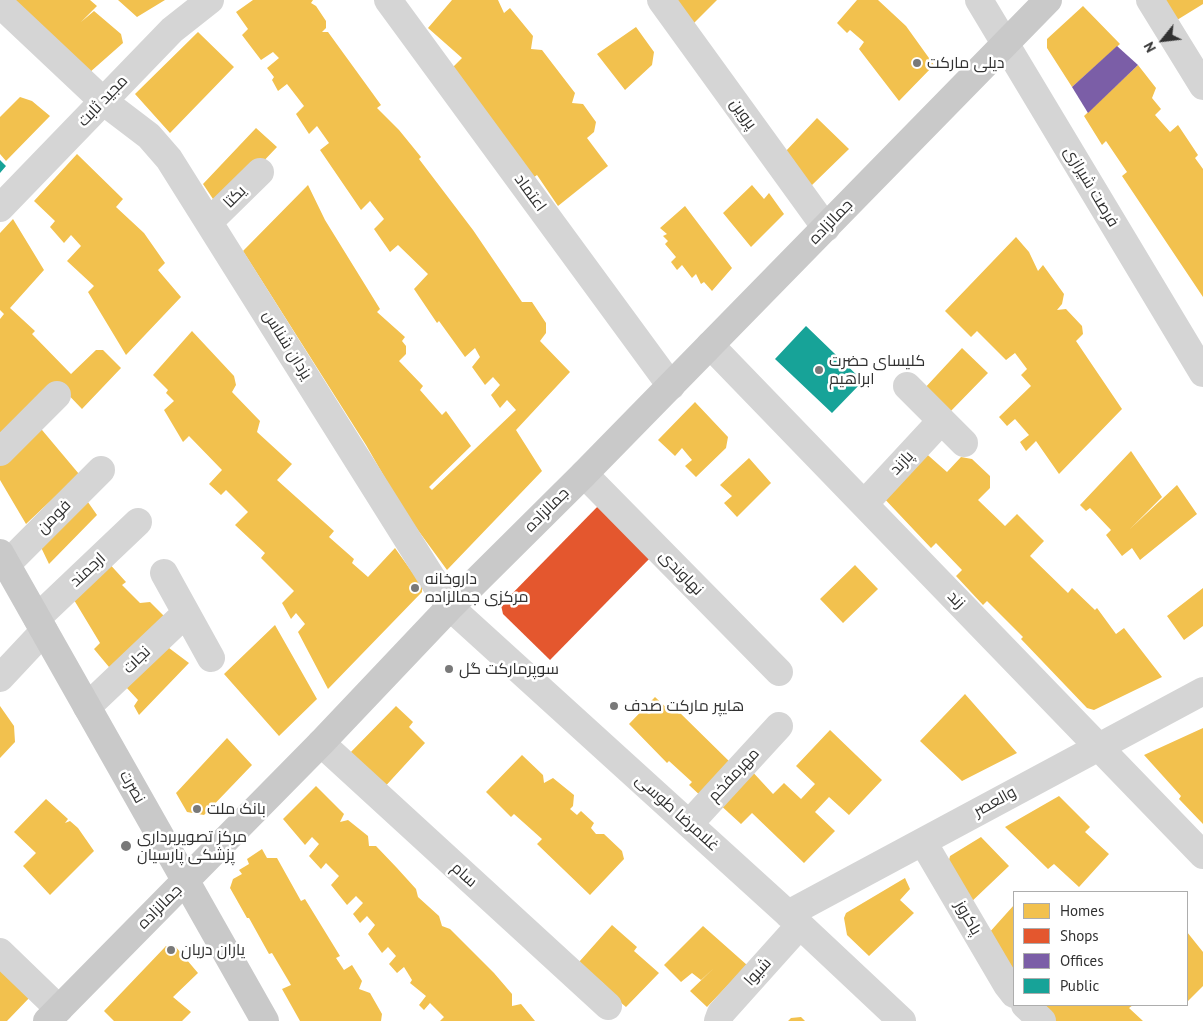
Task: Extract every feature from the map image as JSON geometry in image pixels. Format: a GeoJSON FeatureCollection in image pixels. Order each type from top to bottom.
{"type":"FeatureCollection","features":[{"type":"Feature","properties":{"kind":"main road","name":"جمالزاده"},"geometry":{"type":"LineString","coordinates":[[53,1015],[186,881],[450,607],[671,386],[1048,0]]}},
{"type":"Feature","properties":{"kind":"main road","name":"نصرت"},"geometry":{"type":"LineString","coordinates":[[3,558],[265,1021]]}},
{"type":"Feature","properties":{"kind":"street","name":"مجید ثابت"},"geometry":{"type":"LineString","coordinates":[[0,208],[172,30],[210,0]]}},
{"type":"Feature","properties":{"kind":"street","name":"اعتماد"},"geometry":{"type":"LineString","coordinates":[[388,0],[671,386]]}},
{"type":"Feature","properties":{"kind":"street","name":"پروین"},"geometry":{"type":"LineString","coordinates":[[661,0],[826,228]]}},
{"type":"Feature","properties":{"kind":"street","name":"فرصت شیرازی"},"geometry":{"type":"LineString","coordinates":[[979,0],[1203,373]]}},
{"type":"Feature","properties":{"kind":"street"},"geometry":{"type":"LineString","coordinates":[[1150,0],[1203,86]]}},
{"type":"Feature","properties":{"kind":"street","name":"یزدان شناس"},"geometry":{"type":"LineString","coordinates":[[0,4],[103,102],[137,126],[157,144],[210,221],[450,607]]}},
{"type":"Feature","properties":{"kind":"street","name":"یکتا"},"geometry":{"type":"LineString","coordinates":[[210,221],[260,172]]}},
{"type":"Feature","properties":{"kind":"street","name":"زند"},"geometry":{"type":"LineString","coordinates":[[710,346],[1203,854]]}},
{"type":"Feature","properties":{"kind":"street"},"geometry":{"type":"LineString","coordinates":[[907,386],[964,443]]}},
{"type":"Feature","properties":{"kind":"street"},"geometry":{"type":"LineString","coordinates":[[0,452],[57,395]]}},
{"type":"Feature","properties":{"kind":"street","name":"پازند"},"geometry":{"type":"LineString","coordinates":[[864,504],[941,421]]}},
{"type":"Feature","properties":{"kind":"street","name":"فومن"},"geometry":{"type":"LineString","coordinates":[[3,558],[101,470]]}},
{"type":"Feature","properties":{"kind":"street","name":"نهاوندی"},"geometry":{"type":"LineString","coordinates":[[584,474],[779,672]]}},
{"type":"Feature","properties":{"kind":"street","name":"ارجمند"},"geometry":{"type":"LineString","coordinates":[[0,678],[40,624],[138,522]]}},
{"type":"Feature","properties":{"kind":"street"},"geometry":{"type":"LineString","coordinates":[[164,573],[211,658]]}},
{"type":"Feature","properties":{"kind":"street","name":"غلامرضا طوسی"},"geometry":{"type":"LineString","coordinates":[[450,607],[794,920],[902,1021]]}},
{"type":"Feature","properties":{"kind":"street","name":"نجات"},"geometry":{"type":"LineString","coordinates":[[87,707],[186,613]]}},
{"type":"Feature","properties":{"kind":"street","name":"والعصر"},"geometry":{"type":"LineString","coordinates":[[794,920],[923,842],[1203,691]]}},
{"type":"Feature","properties":{"kind":"street","name":"مهرمفخم"},"geometry":{"type":"LineString","coordinates":[[689,824],[779,726]]}},
{"type":"Feature","properties":{"kind":"street","name":"سام"},"geometry":{"type":"LineString","coordinates":[[320,743],[608,1006]]}},
{"type":"Feature","properties":{"kind":"street","name":"پاکروز"},"geometry":{"type":"LineString","coordinates":[[923,842],[1013,992]]}},
{"type":"Feature","properties":{"kind":"street","name":"شیوا"},"geometry":{"type":"LineString","coordinates":[[718,1021],[721,1013],[794,920]]}},
{"type":"Feature","properties":{"kind":"street"},"geometry":{"type":"LineString","coordinates":[[0,952],[53,1015]]}},
{"type":"Feature","properties":{"kind":"street"},"geometry":{"type":"LineString","coordinates":[[1027,1006],[1042,1021]]}},
{"type":"Feature","properties":{"kind":"building: Homes"},"geometry":{"type":"Polygon","coordinates":[[[13,0],[90,0],[97,6],[81,22],[94,11],[121,34],[123,43],[89,73],[13,0]]]}},
{"type":"Feature","properties":{"kind":"building: Homes"},"geometry":{"type":"Polygon","coordinates":[[[118,0],[165,0],[137,17],[118,0]]]}},
{"type":"Feature","properties":{"kind":"building: Homes"},"geometry":{"type":"Polygon","coordinates":[[[253,0],[313,0],[311,3],[316,6],[326,21],[326,28],[322,32],[328,32],[381,105],[377,108],[399,130],[421,157],[419,159],[473,230],[522,302],[532,302],[546,323],[546,333],[540,341],[570,372],[516,430],[542,471],[447,570],[404,511],[366,445],[243,251],[308,185],[325,220],[380,309],[377,312],[405,337],[402,341],[406,346],[406,354],[399,361],[423,386],[420,390],[442,415],[446,411],[471,446],[429,487],[432,490],[516,410],[507,400],[500,408],[491,395],[500,385],[493,377],[485,385],[472,367],[480,357],[475,348],[465,357],[439,321],[437,323],[414,289],[428,274],[398,245],[390,252],[374,229],[384,219],[370,201],[361,210],[320,150],[329,143],[317,126],[309,134],[296,114],[304,106],[287,84],[278,91],[272,80],[274,77],[267,68],[279,58],[273,52],[261,60],[242,35],[248,29],[236,12],[253,0]]]}},
{"type":"Feature","properties":{"kind":"building: Homes"},"geometry":{"type":"Polygon","coordinates":[[[452,0],[498,0],[504,13],[510,8],[533,36],[531,49],[542,50],[575,93],[572,103],[583,104],[596,122],[594,132],[587,138],[608,166],[558,206],[537,175],[533,178],[452,68],[462,58],[428,28],[452,0]]]}},
{"type":"Feature","properties":{"kind":"building: Homes"},"geometry":{"type":"Polygon","coordinates":[[[670,0],[717,0],[690,27],[670,0]]]}},
{"type":"Feature","properties":{"kind":"building: Homes"},"geometry":{"type":"Polygon","coordinates":[[[857,0],[878,0],[906,26],[934,65],[899,101],[859,49],[864,42],[850,30],[847,33],[837,23],[857,0]]]}},
{"type":"Feature","properties":{"kind":"building: Homes"},"geometry":{"type":"Polygon","coordinates":[[[1164,0],[1203,0],[1203,4],[1177,20],[1164,0]]]}},
{"type":"Feature","properties":{"kind":"building: Homes"},"geometry":{"type":"Polygon","coordinates":[[[1083,6],[1120,44],[1072,87],[1047,48],[1047,39],[1083,6]]]}},
{"type":"Feature","properties":{"kind":"building: Homes"},"geometry":{"type":"Polygon","coordinates":[[[636,27],[654,52],[652,65],[625,90],[597,54],[636,27]]]}},
{"type":"Feature","properties":{"kind":"building: Homes"},"geometry":{"type":"Polygon","coordinates":[[[198,32],[234,67],[170,133],[135,94],[198,32]]]}},
{"type":"Feature","properties":{"kind":"building: Homes"},"geometry":{"type":"Polygon","coordinates":[[[1138,65],[1156,88],[1152,98],[1161,109],[1155,115],[1170,132],[1178,125],[1198,155],[1195,158],[1203,169],[1203,297],[1122,176],[1127,172],[1106,141],[1102,145],[1084,116],[1138,65]]]}},
{"type":"Feature","properties":{"kind":"building: Homes"},"geometry":{"type":"Polygon","coordinates":[[[20,97],[32,101],[50,116],[6,161],[0,154],[0,117],[20,97]]]}},
{"type":"Feature","properties":{"kind":"building: Homes"},"geometry":{"type":"Polygon","coordinates":[[[817,118],[849,149],[811,186],[785,152],[817,118]]]}},
{"type":"Feature","properties":{"kind":"building: Homes"},"geometry":{"type":"Polygon","coordinates":[[[256,128],[277,147],[219,208],[203,184],[256,128]]]}},
{"type":"Feature","properties":{"kind":"building: Homes"},"geometry":{"type":"Polygon","coordinates":[[[77,154],[123,199],[116,207],[144,233],[165,263],[158,270],[181,297],[126,355],[88,292],[94,286],[67,261],[81,246],[71,235],[64,243],[50,227],[55,221],[34,201],[77,154]]]}},
{"type":"Feature","properties":{"kind":"building: Homes"},"geometry":{"type":"Polygon","coordinates":[[[752,185],[764,199],[769,193],[784,214],[751,247],[723,213],[752,185]]]}},
{"type":"Feature","properties":{"kind":"building: Homes"},"geometry":{"type":"Polygon","coordinates":[[[685,206],[732,268],[712,291],[704,282],[701,284],[696,274],[692,278],[682,265],[677,270],[671,262],[676,257],[665,244],[668,241],[663,236],[667,234],[660,228],[685,206]]]}},
{"type":"Feature","properties":{"kind":"building: Homes"},"geometry":{"type":"Polygon","coordinates":[[[13,219],[44,270],[10,308],[35,331],[32,334],[71,374],[96,350],[103,350],[121,368],[82,409],[59,385],[0,445],[0,319],[4,314],[0,310],[0,233],[13,219]]]}},
{"type":"Feature","properties":{"kind":"building: Homes"},"geometry":{"type":"Polygon","coordinates":[[[1016,237],[1029,252],[1038,271],[1043,265],[1064,294],[1062,304],[1057,310],[1066,309],[1082,326],[1083,334],[1076,341],[1122,409],[1059,474],[1036,441],[1026,451],[1020,442],[1029,435],[1015,419],[1007,426],[999,417],[1031,386],[1021,375],[1027,369],[1015,353],[1006,360],[977,331],[971,337],[945,311],[1016,237]]]}},
{"type":"Feature","properties":{"kind":"building: Homes"},"geometry":{"type":"Polygon","coordinates":[[[192,331],[234,376],[236,385],[232,392],[260,421],[257,432],[292,464],[277,480],[334,531],[329,537],[354,559],[352,563],[368,577],[395,548],[422,586],[422,592],[328,689],[298,632],[305,624],[296,613],[291,619],[282,603],[294,591],[261,558],[265,553],[235,525],[248,512],[226,490],[221,495],[209,484],[222,470],[189,436],[183,442],[164,410],[174,401],[166,393],[168,390],[153,375],[192,331]]]}},
{"type":"Feature","properties":{"kind":"building: Homes"},"geometry":{"type":"Polygon","coordinates":[[[962,348],[988,373],[948,414],[923,390],[962,348]]]}},
{"type":"Feature","properties":{"kind":"building: Homes"},"geometry":{"type":"Polygon","coordinates":[[[695,402],[728,437],[726,448],[696,477],[685,466],[692,460],[682,448],[675,456],[658,440],[695,402]]]}},
{"type":"Feature","properties":{"kind":"building: Homes"},"geometry":{"type":"Polygon","coordinates":[[[37,424],[79,474],[26,524],[0,480],[0,462],[37,424]]]}},
{"type":"Feature","properties":{"kind":"building: Homes"},"geometry":{"type":"Polygon","coordinates":[[[921,449],[947,472],[961,457],[972,459],[990,476],[990,488],[978,500],[1005,526],[1017,514],[1044,541],[1030,556],[1068,593],[1072,588],[1095,610],[1097,608],[1116,634],[1124,628],[1162,677],[1094,710],[1087,708],[1021,639],[1023,637],[987,601],[983,605],[956,576],[962,570],[936,543],[931,548],[880,494],[921,449]]]}},
{"type":"Feature","properties":{"kind":"building: Homes"},"geometry":{"type":"Polygon","coordinates":[[[1131,451],[1162,497],[1130,529],[1177,485],[1197,514],[1140,560],[1132,548],[1122,556],[1106,535],[1111,530],[1090,508],[1086,511],[1080,505],[1131,451]]]}},
{"type":"Feature","properties":{"kind":"building: Homes"},"geometry":{"type":"Polygon","coordinates":[[[749,458],[771,483],[737,517],[724,503],[732,496],[720,485],[749,458]]]}},
{"type":"Feature","properties":{"kind":"building: Homes"},"geometry":{"type":"Polygon","coordinates":[[[83,495],[97,515],[49,564],[38,541],[83,495]]]}},
{"type":"Feature","properties":{"kind":"building: Homes"},"geometry":{"type":"Polygon","coordinates":[[[106,560],[126,582],[122,585],[140,603],[150,602],[166,618],[114,673],[94,649],[100,643],[71,595],[106,560]]]}},
{"type":"Feature","properties":{"kind":"building: Homes"},"geometry":{"type":"Polygon","coordinates":[[[855,565],[878,589],[843,623],[820,599],[855,565]]]}},
{"type":"Feature","properties":{"kind":"building: Homes"},"geometry":{"type":"Polygon","coordinates":[[[1203,588],[1203,626],[1184,640],[1167,616],[1203,588]]]}},
{"type":"Feature","properties":{"kind":"building: Homes"},"geometry":{"type":"Polygon","coordinates":[[[275,625],[317,699],[279,736],[224,674],[275,625]]]}},
{"type":"Feature","properties":{"kind":"building: Homes"},"geometry":{"type":"Polygon","coordinates":[[[165,645],[189,663],[139,715],[134,706],[138,700],[126,687],[165,645]]]}},
{"type":"Feature","properties":{"kind":"building: Homes"},"geometry":{"type":"Polygon","coordinates":[[[965,694],[1017,753],[962,781],[920,741],[965,694]]]}},
{"type":"Feature","properties":{"kind":"building: Homes"},"geometry":{"type":"Polygon","coordinates":[[[655,697],[672,713],[676,709],[735,767],[704,799],[689,785],[692,782],[669,761],[667,763],[629,724],[655,697]]]}},
{"type":"Feature","properties":{"kind":"building: Homes"},"geometry":{"type":"Polygon","coordinates":[[[0,706],[14,726],[15,742],[0,758],[0,706]]]}},
{"type":"Feature","properties":{"kind":"building: Homes"},"geometry":{"type":"Polygon","coordinates":[[[396,706],[413,722],[409,727],[425,743],[381,791],[346,757],[396,706]]]}},
{"type":"Feature","properties":{"kind":"building: Homes"},"geometry":{"type":"Polygon","coordinates":[[[1203,728],[1203,824],[1179,799],[1181,796],[1144,755],[1203,728]]]}},
{"type":"Feature","properties":{"kind":"building: Homes"},"geometry":{"type":"Polygon","coordinates":[[[830,730],[882,780],[849,815],[829,797],[815,812],[835,831],[804,863],[752,813],[741,824],[717,802],[749,768],[773,794],[784,783],[801,799],[815,784],[796,766],[830,730]]]}},
{"type":"Feature","properties":{"kind":"building: Homes"},"geometry":{"type":"Polygon","coordinates":[[[227,738],[252,765],[204,815],[187,812],[176,793],[227,738]]]}},
{"type":"Feature","properties":{"kind":"building: Homes"},"geometry":{"type":"Polygon","coordinates":[[[522,755],[543,775],[544,783],[553,778],[574,795],[573,806],[570,809],[577,815],[581,811],[594,823],[591,828],[596,834],[604,834],[622,851],[624,859],[590,895],[537,844],[542,839],[514,814],[511,817],[486,792],[522,755]]]}},
{"type":"Feature","properties":{"kind":"building: Homes"},"geometry":{"type":"Polygon","coordinates":[[[316,786],[344,814],[340,822],[348,820],[368,836],[369,846],[376,846],[416,889],[418,897],[439,916],[442,926],[450,929],[512,994],[512,1006],[521,1004],[535,1021],[440,1021],[444,1017],[430,1003],[424,1010],[419,1005],[426,996],[410,983],[412,980],[404,967],[397,973],[389,964],[396,956],[388,947],[382,953],[368,934],[375,925],[367,916],[360,923],[353,914],[363,903],[356,896],[347,905],[331,885],[339,876],[326,863],[321,869],[309,856],[319,844],[312,837],[305,845],[283,819],[316,786]]]}},
{"type":"Feature","properties":{"kind":"building: Homes"},"geometry":{"type":"Polygon","coordinates":[[[1059,796],[1090,827],[1085,832],[1109,854],[1079,887],[1054,864],[1048,869],[1005,827],[1059,796]]]}},
{"type":"Feature","properties":{"kind":"building: Homes"},"geometry":{"type":"Polygon","coordinates":[[[46,799],[68,819],[65,823],[70,821],[78,828],[94,851],[50,895],[23,866],[36,853],[14,832],[46,799]]]}},
{"type":"Feature","properties":{"kind":"building: Homes"},"geometry":{"type":"Polygon","coordinates":[[[981,837],[1009,866],[968,905],[947,868],[950,856],[981,837]]]}},
{"type":"Feature","properties":{"kind":"building: Homes"},"geometry":{"type":"Polygon","coordinates":[[[262,849],[267,858],[277,858],[301,901],[305,899],[340,956],[336,958],[344,970],[352,965],[362,981],[359,989],[370,993],[382,1014],[381,1021],[300,1021],[282,989],[291,985],[272,953],[269,954],[230,888],[233,879],[242,874],[239,870],[249,864],[247,859],[262,849]]]}},
{"type":"Feature","properties":{"kind":"building: Homes"},"geometry":{"type":"Polygon","coordinates":[[[905,878],[910,889],[900,900],[914,913],[869,956],[847,935],[844,918],[846,913],[905,878]]]}},
{"type":"Feature","properties":{"kind":"building: Homes"},"geometry":{"type":"Polygon","coordinates":[[[1013,906],[1013,977],[988,934],[1013,906]]]}},
{"type":"Feature","properties":{"kind":"building: Homes"},"geometry":{"type":"Polygon","coordinates":[[[612,925],[637,947],[634,951],[659,973],[626,1007],[602,987],[604,984],[579,962],[612,925]]]}},
{"type":"Feature","properties":{"kind":"building: Homes"},"geometry":{"type":"Polygon","coordinates":[[[703,926],[747,965],[707,1007],[690,991],[714,968],[701,980],[692,973],[681,982],[664,965],[703,926]]]}},
{"type":"Feature","properties":{"kind":"building: Homes"},"geometry":{"type":"Polygon","coordinates":[[[1188,933],[1203,952],[1203,986],[1188,1001],[1188,933]]]}},
{"type":"Feature","properties":{"kind":"building: Homes"},"geometry":{"type":"Polygon","coordinates":[[[166,946],[175,946],[198,973],[173,997],[191,1012],[182,1021],[114,1021],[104,1011],[166,946]]]}},
{"type":"Feature","properties":{"kind":"building: Homes"},"geometry":{"type":"Polygon","coordinates":[[[0,964],[32,995],[7,1021],[0,1021],[0,964]]]}},
{"type":"Feature","properties":{"kind":"building: Homes"},"geometry":{"type":"Polygon","coordinates":[[[1036,1006],[1132,1006],[1129,1008],[1143,1021],[1052,1021],[1036,1006]]]}},
{"type":"Feature","properties":{"kind":"building: Homes"},"geometry":{"type":"Polygon","coordinates":[[[801,1017],[805,1021],[788,1021],[791,1018],[801,1017]]]}},
{"type":"Feature","properties":{"kind":"building: Shops"},"geometry":{"type":"Polygon","coordinates":[[[601,503],[653,555],[550,660],[503,614],[501,605],[601,503]]]}},
{"type":"Feature","properties":{"kind":"building: Offices"},"geometry":{"type":"Polygon","coordinates":[[[1117,46],[1138,65],[1088,113],[1072,87],[1117,46]]]}},
{"type":"Feature","properties":{"kind":"building: Public"},"geometry":{"type":"Polygon","coordinates":[[[0,160],[6,166],[0,173],[0,160]]]}},
{"type":"Feature","properties":{"kind":"building: Public","name":"کلیسای حضرت ابراهیم"},"geometry":{"type":"Polygon","coordinates":[[[806,326],[863,381],[832,413],[775,359],[806,326]]]}},
{"type":"Feature","properties":{"kind":"place","name":"دیلی مارکت"},"geometry":{"type":"Point","coordinates":[917,63]}},
{"type":"Feature","properties":{"kind":"place","name":"کلیسای حضرت ابراهیم"},"geometry":{"type":"Point","coordinates":[819,370]}},
{"type":"Feature","properties":{"kind":"place","name":"داروخانه مرکزی جمالزاده"},"geometry":{"type":"Point","coordinates":[415,588]}},
{"type":"Feature","properties":{"kind":"place","name":"سوپرمارکت گل"},"geometry":{"type":"Point","coordinates":[449,669]}},
{"type":"Feature","properties":{"kind":"place","name":"هايپر ماركت صدف"},"geometry":{"type":"Point","coordinates":[614,706]}},
{"type":"Feature","properties":{"kind":"place","name":"بانک ملت"},"geometry":{"type":"Point","coordinates":[197,809]}},
{"type":"Feature","properties":{"kind":"place","name":"مرکز تصویربرداری پزشکی پارسیان"},"geometry":{"type":"Point","coordinates":[126,846]}},
{"type":"Feature","properties":{"kind":"place","name":"یاران دریان"},"geometry":{"type":"Point","coordinates":[171,950]}}]}
